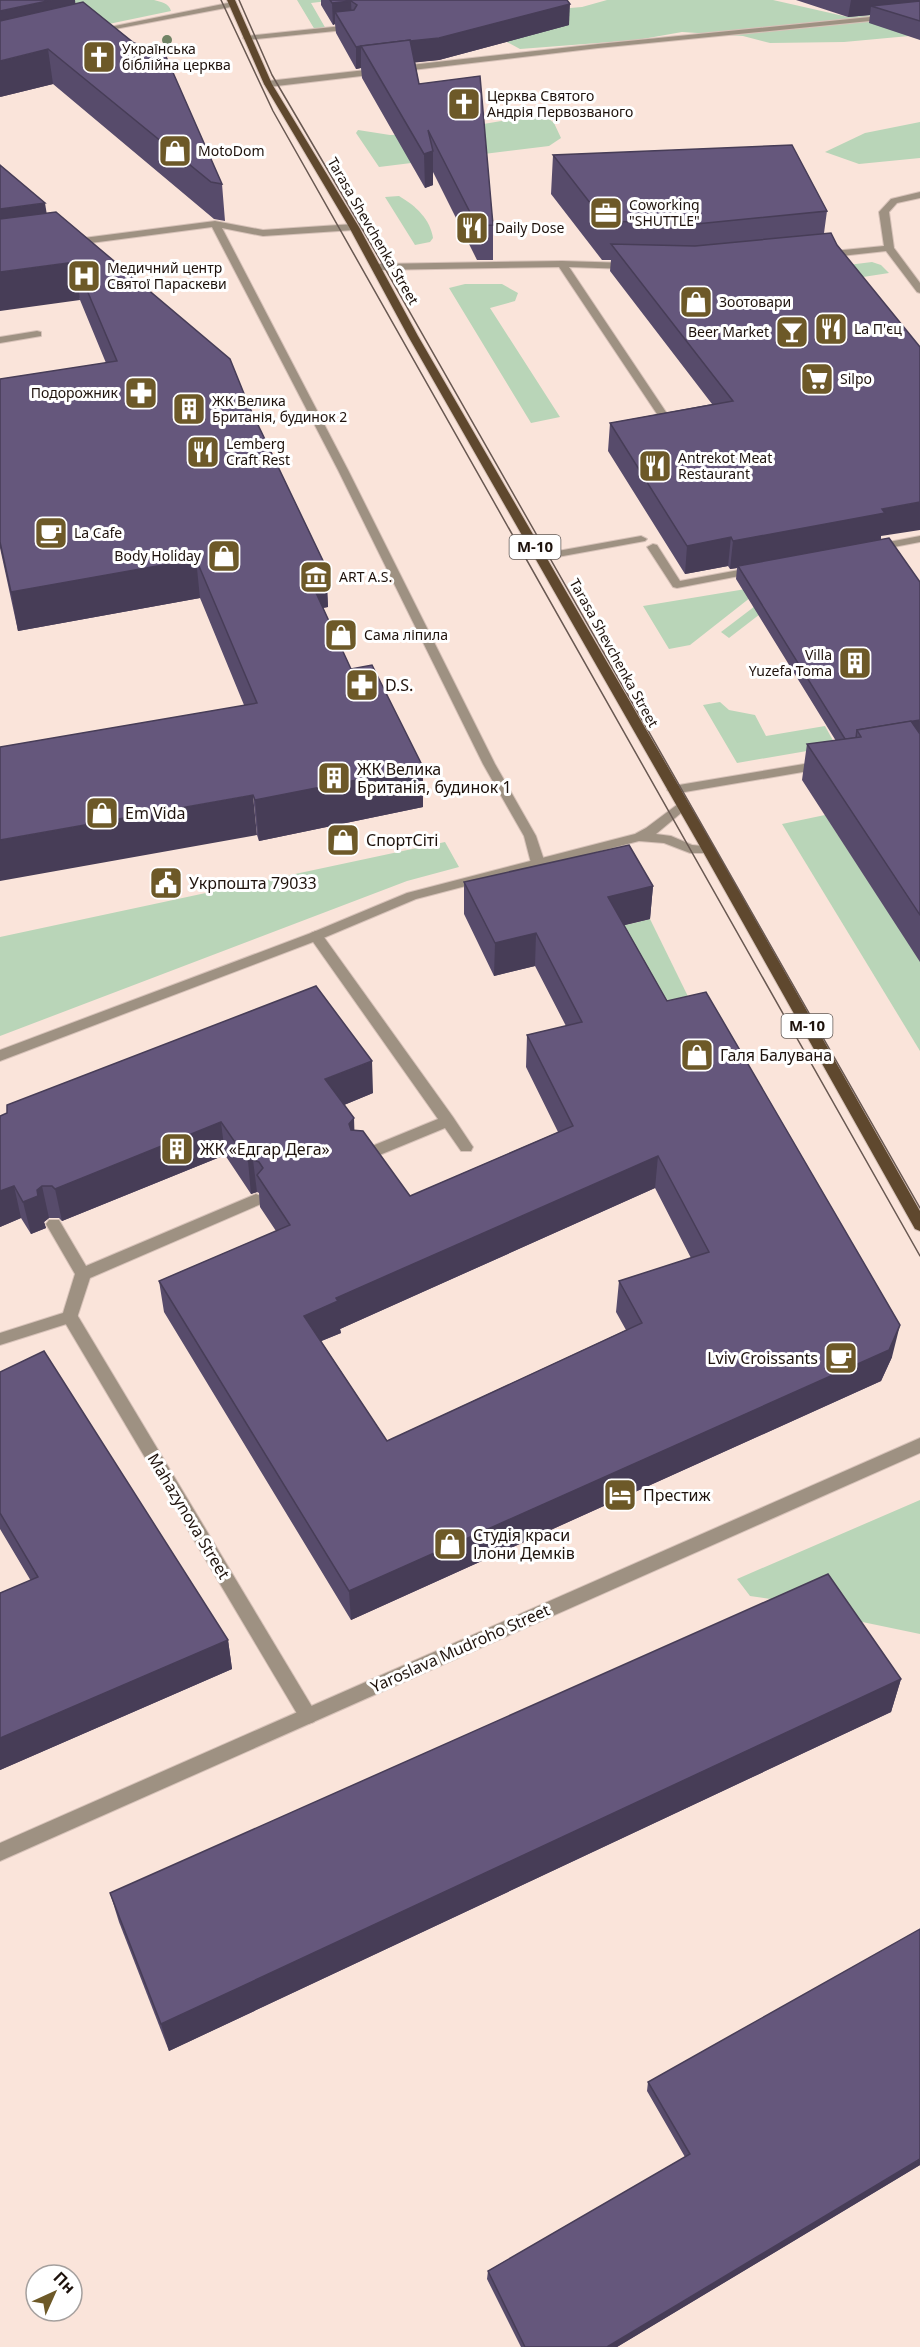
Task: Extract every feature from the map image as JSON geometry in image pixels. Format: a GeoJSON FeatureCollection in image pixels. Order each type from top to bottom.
{"type":"FeatureCollection","features":[{"type":"Feature","properties":{"kind":"main road","name":"Tarasa Shevchenka Street"},"geometry":{"type":"LineString","coordinates":[[232,2],[268,84],[354,227],[413,336],[672,790],[709,850],[920,1225]]}},
{"type":"Feature","properties":{"kind":"street"},"geometry":{"type":"LineString","coordinates":[[85,33],[232,2]]}},
{"type":"Feature","properties":{"kind":"street"},"geometry":{"type":"LineString","coordinates":[[268,84],[598,46],[920,15]]}},
{"type":"Feature","properties":{"kind":"street"},"geometry":{"type":"LineString","coordinates":[[247,38],[352,27]]}},
{"type":"Feature","properties":{"kind":"street"},"geometry":{"type":"LineString","coordinates":[[920,195],[894,201],[884,212],[889,248],[920,291]]}},
{"type":"Feature","properties":{"kind":"street"},"geometry":{"type":"LineString","coordinates":[[61,244],[215,224],[263,233],[354,227]]}},
{"type":"Feature","properties":{"kind":"street"},"geometry":{"type":"LineString","coordinates":[[215,224],[343,470],[489,764],[530,836],[538,864]]}},
{"type":"Feature","properties":{"kind":"street"},"geometry":{"type":"LineString","coordinates":[[815,255],[889,248]]}},
{"type":"Feature","properties":{"kind":"street"},"geometry":{"type":"LineString","coordinates":[[376,267],[562,264],[633,266]]}},
{"type":"Feature","properties":{"kind":"street"},"geometry":{"type":"LineString","coordinates":[[562,264],[674,430]]}},
{"type":"Feature","properties":{"kind":"street"},"geometry":{"type":"LineString","coordinates":[[0,340],[38,334]]}},
{"type":"Feature","properties":{"kind":"street"},"geometry":{"type":"LineString","coordinates":[[541,557],[640,539]]}},
{"type":"Feature","properties":{"kind":"street"},"geometry":{"type":"LineString","coordinates":[[862,550],[920,539]]}},
{"type":"Feature","properties":{"kind":"street"},"geometry":{"type":"LineString","coordinates":[[653,548],[677,585],[770,567]]}},
{"type":"Feature","properties":{"kind":"street"},"geometry":{"type":"LineString","coordinates":[[672,790],[839,762]]}},
{"type":"Feature","properties":{"kind":"street"},"geometry":{"type":"LineString","coordinates":[[0,1056],[316,936],[412,896],[639,837],[651,831],[682,805]]}},
{"type":"Feature","properties":{"kind":"street"},"geometry":{"type":"LineString","coordinates":[[639,837],[666,839],[690,849],[709,850]]}},
{"type":"Feature","properties":{"kind":"street"},"geometry":{"type":"LineString","coordinates":[[316,936],[466,1147]]}},
{"type":"Feature","properties":{"kind":"street"},"geometry":{"type":"LineString","coordinates":[[360,1157],[448,1121]]}},
{"type":"Feature","properties":{"kind":"street"},"geometry":{"type":"LineString","coordinates":[[83,1274],[256,1200]]}},
{"type":"Feature","properties":{"kind":"street"},"geometry":{"type":"LineString","coordinates":[[0,1340],[70,1317],[83,1274],[54,1224]]}},
{"type":"Feature","properties":{"kind":"street","name":"Mahazynova Street"},"geometry":{"type":"LineString","coordinates":[[70,1317],[308,1716]]}},
{"type":"Feature","properties":{"kind":"street","name":"Yaroslava Mudroho Street"},"geometry":{"type":"LineString","coordinates":[[0,1852],[920,1445]]}},
{"type":"Feature","properties":{"kind":"green space"},"geometry":{"type":"Polygon","coordinates":[[[35,0],[154,0],[167,5],[171,11],[99,26],[35,0]]]}},
{"type":"Feature","properties":{"kind":"green space"},"geometry":{"type":"Polygon","coordinates":[[[297,0],[336,0],[311,3],[326,29],[315,30],[297,0]]]}},
{"type":"Feature","properties":{"kind":"green space"},"geometry":{"type":"Polygon","coordinates":[[[607,0],[773,0],[848,17],[920,11],[920,35],[844,42],[770,43],[743,36],[682,32],[637,40],[520,49],[505,41],[534,11],[582,7],[607,0]]]}},
{"type":"Feature","properties":{"kind":"green space"},"geometry":{"type":"Polygon","coordinates":[[[543,114],[554,123],[561,138],[549,146],[379,167],[356,133],[358,130],[390,135],[425,134],[543,114]]]}},
{"type":"Feature","properties":{"kind":"green space"},"geometry":{"type":"Polygon","coordinates":[[[920,122],[920,158],[859,164],[825,152],[865,133],[920,122]]]}},
{"type":"Feature","properties":{"kind":"green space"},"geometry":{"type":"Polygon","coordinates":[[[399,196],[411,204],[425,219],[433,238],[430,242],[415,245],[385,197],[399,196]]]}},
{"type":"Feature","properties":{"kind":"green space"},"geometry":{"type":"Polygon","coordinates":[[[872,262],[881,265],[889,273],[850,279],[840,266],[872,262]]]}},
{"type":"Feature","properties":{"kind":"green space"},"geometry":{"type":"Polygon","coordinates":[[[465,284],[502,284],[518,293],[515,301],[490,308],[560,417],[531,423],[449,288],[465,284]]]}},
{"type":"Feature","properties":{"kind":"green space"},"geometry":{"type":"Polygon","coordinates":[[[878,567],[760,590],[690,645],[669,649],[643,606],[878,567]]]}},
{"type":"Feature","properties":{"kind":"green space"},"geometry":{"type":"Polygon","coordinates":[[[767,597],[777,601],[729,638],[721,632],[767,597]]]}},
{"type":"Feature","properties":{"kind":"green space"},"geometry":{"type":"Polygon","coordinates":[[[720,702],[729,710],[755,715],[766,736],[825,726],[836,746],[737,763],[703,705],[720,702]]]}},
{"type":"Feature","properties":{"kind":"green space"},"geometry":{"type":"Polygon","coordinates":[[[825,815],[920,961],[920,1051],[782,824],[825,815]]]}},
{"type":"Feature","properties":{"kind":"green space"},"geometry":{"type":"Polygon","coordinates":[[[445,842],[459,867],[407,881],[0,1036],[0,937],[445,842]]]}},
{"type":"Feature","properties":{"kind":"green space"},"geometry":{"type":"Polygon","coordinates":[[[650,919],[702,1025],[664,1034],[605,930],[650,919]]]}},
{"type":"Feature","properties":{"kind":"green space"},"geometry":{"type":"Polygon","coordinates":[[[920,1500],[920,1634],[848,1619],[835,1608],[750,1596],[737,1579],[920,1500]]]}},
{"type":"Feature","properties":{"kind":"building"},"geometry":{"type":"Polygon","coordinates":[[[0,0],[52,0],[0,11],[0,0]]]}},
{"type":"Feature","properties":{"kind":"building"},"geometry":{"type":"Polygon","coordinates":[[[330,0],[567,0],[570,4],[439,38],[356,47],[335,12],[354,10],[357,5],[351,1],[332,3],[330,0]]]}},
{"type":"Feature","properties":{"kind":"building"},"geometry":{"type":"Polygon","coordinates":[[[920,1],[920,21],[871,6],[920,1]]]}},
{"type":"Feature","properties":{"kind":"building"},"geometry":{"type":"Polygon","coordinates":[[[83,2],[134,43],[164,52],[222,184],[211,182],[48,49],[0,61],[0,21],[83,2]]]}},
{"type":"Feature","properties":{"kind":"building"},"geometry":{"type":"Polygon","coordinates":[[[410,40],[419,84],[480,76],[493,225],[477,226],[428,130],[433,151],[424,154],[361,46],[410,40]]]}},
{"type":"Feature","properties":{"kind":"building"},"geometry":{"type":"Polygon","coordinates":[[[792,145],[827,211],[696,224],[604,221],[553,155],[792,145]]]}},
{"type":"Feature","properties":{"kind":"building"},"geometry":{"type":"Polygon","coordinates":[[[0,165],[45,203],[0,209],[0,165]]]}},
{"type":"Feature","properties":{"kind":"building"},"geometry":{"type":"Polygon","coordinates":[[[56,212],[230,359],[249,406],[326,567],[306,571],[351,669],[372,665],[423,767],[255,800],[253,795],[0,840],[0,747],[257,703],[196,559],[11,592],[0,542],[0,379],[117,361],[75,262],[0,272],[0,219],[56,212]]]}},
{"type":"Feature","properties":{"kind":"building"},"geometry":{"type":"Polygon","coordinates":[[[831,233],[837,245],[920,347],[920,502],[882,509],[885,513],[733,541],[731,537],[687,546],[610,423],[733,401],[611,244],[695,246],[831,233]]]}},
{"type":"Feature","properties":{"kind":"building"},"geometry":{"type":"Polygon","coordinates":[[[889,538],[920,582],[920,720],[857,730],[856,738],[845,739],[738,566],[889,538]]]}},
{"type":"Feature","properties":{"kind":"building"},"geometry":{"type":"Polygon","coordinates":[[[911,721],[920,734],[920,915],[807,744],[861,737],[857,730],[911,721]]]}},
{"type":"Feature","properties":{"kind":"building"},"geometry":{"type":"Polygon","coordinates":[[[629,845],[653,886],[608,897],[667,1001],[706,992],[900,1325],[889,1350],[349,1591],[159,1281],[290,1225],[257,1175],[263,1168],[259,1162],[248,1161],[221,1122],[55,1189],[52,1186],[42,1186],[37,1190],[38,1196],[23,1202],[14,1186],[0,1191],[0,1116],[7,1113],[7,1105],[316,986],[372,1061],[325,1079],[354,1118],[349,1124],[351,1130],[363,1131],[410,1196],[573,1126],[527,1035],[582,1022],[536,933],[495,943],[464,882],[629,845]],[[658,1156],[336,1298],[338,1301],[304,1316],[387,1441],[642,1323],[619,1281],[709,1252],[658,1156]]]}},
{"type":"Feature","properties":{"kind":"building"},"geometry":{"type":"Polygon","coordinates":[[[44,1351],[228,1640],[0,1738],[0,1593],[38,1577],[0,1513],[0,1372],[44,1351]]]}},
{"type":"Feature","properties":{"kind":"building"},"geometry":{"type":"Polygon","coordinates":[[[828,1574],[901,1679],[161,2024],[110,1893],[828,1574]]]}},
{"type":"Feature","properties":{"kind":"building"},"geometry":{"type":"Polygon","coordinates":[[[920,1929],[920,2159],[607,2347],[525,2347],[488,2271],[690,2154],[648,2082],[920,1929]]]}},
{"type":"Feature","properties":{"kind":"tram line"},"geometry":{"type":"LineString","coordinates":[[221,0],[273,111],[920,1256]]}},
{"type":"Feature","properties":{"kind":"tram line"},"geometry":{"type":"LineString","coordinates":[[239,0],[272,75],[367,237],[920,1208]]}},
{"type":"Feature","properties":{"kind":"place","name":"Українська біблійна церква"},"geometry":{"type":"Point","coordinates":[99,57]}},
{"type":"Feature","properties":{"kind":"place","name":"Церква Святого Андрія Первозваного"},"geometry":{"type":"Point","coordinates":[464,104]}},
{"type":"Feature","properties":{"kind":"place","name":"MotoDom"},"geometry":{"type":"Point","coordinates":[175,151]}},
{"type":"Feature","properties":{"kind":"place","name":"Coworking \"SHUTTLE\""},"geometry":{"type":"Point","coordinates":[606,213]}},
{"type":"Feature","properties":{"kind":"place","name":"Daily Dose"},"geometry":{"type":"Point","coordinates":[472,228]}},
{"type":"Feature","properties":{"kind":"place","name":"Медичний центр Святої Параскеви"},"geometry":{"type":"Point","coordinates":[84,276]}},
{"type":"Feature","properties":{"kind":"place","name":"Зоотовари"},"geometry":{"type":"Point","coordinates":[696,302]}},
{"type":"Feature","properties":{"kind":"place","name":"La П'єц"},"geometry":{"type":"Point","coordinates":[831,329]}},
{"type":"Feature","properties":{"kind":"place","name":"Beer Market"},"geometry":{"type":"Point","coordinates":[792,332]}},
{"type":"Feature","properties":{"kind":"place","name":"Silpo"},"geometry":{"type":"Point","coordinates":[817,379]}},
{"type":"Feature","properties":{"kind":"place","name":"Подорожник"},"geometry":{"type":"Point","coordinates":[141,393]}},
{"type":"Feature","properties":{"kind":"place","name":"ЖК Велика Британія, будинок 2"},"geometry":{"type":"Point","coordinates":[189,409]}},
{"type":"Feature","properties":{"kind":"place","name":"Lemberg Craft Rest"},"geometry":{"type":"Point","coordinates":[203,452]}},
{"type":"Feature","properties":{"kind":"place","name":"Antrekot Meat Restaurant"},"geometry":{"type":"Point","coordinates":[655,466]}},
{"type":"Feature","properties":{"kind":"place","name":"La Cafe"},"geometry":{"type":"Point","coordinates":[51,533]}},
{"type":"Feature","properties":{"kind":"place","name":"Body Holiday"},"geometry":{"type":"Point","coordinates":[224,556]}},
{"type":"Feature","properties":{"kind":"place","name":"ART A.S."},"geometry":{"type":"Point","coordinates":[316,577]}},
{"type":"Feature","properties":{"kind":"place","name":"Сама ліпила"},"geometry":{"type":"Point","coordinates":[341,635]}},
{"type":"Feature","properties":{"kind":"place","name":"Villa Yuzefa Toma"},"geometry":{"type":"Point","coordinates":[855,663]}},
{"type":"Feature","properties":{"kind":"place","name":"D.S."},"geometry":{"type":"Point","coordinates":[362,685]}},
{"type":"Feature","properties":{"kind":"place","name":"ЖК Велика Британія, будинок 1"},"geometry":{"type":"Point","coordinates":[334,778]}},
{"type":"Feature","properties":{"kind":"place","name":"Em Vida"},"geometry":{"type":"Point","coordinates":[102,813]}},
{"type":"Feature","properties":{"kind":"place","name":"СпортСіті"},"geometry":{"type":"Point","coordinates":[343,840]}},
{"type":"Feature","properties":{"kind":"place","name":"Укрпошта 79033"},"geometry":{"type":"Point","coordinates":[166,883]}},
{"type":"Feature","properties":{"kind":"place","name":"Галя Балувана"},"geometry":{"type":"Point","coordinates":[697,1055]}},
{"type":"Feature","properties":{"kind":"place","name":"ЖК «Едгар Дега»"},"geometry":{"type":"Point","coordinates":[177,1149]}},
{"type":"Feature","properties":{"kind":"place","name":"Lviv Croissants"},"geometry":{"type":"Point","coordinates":[841,1358]}},
{"type":"Feature","properties":{"kind":"place","name":"Престиж"},"geometry":{"type":"Point","coordinates":[620,1495]}},
{"type":"Feature","properties":{"kind":"place","name":"Студія краси Ілони Демків"},"geometry":{"type":"Point","coordinates":[450,1544]}}]}
